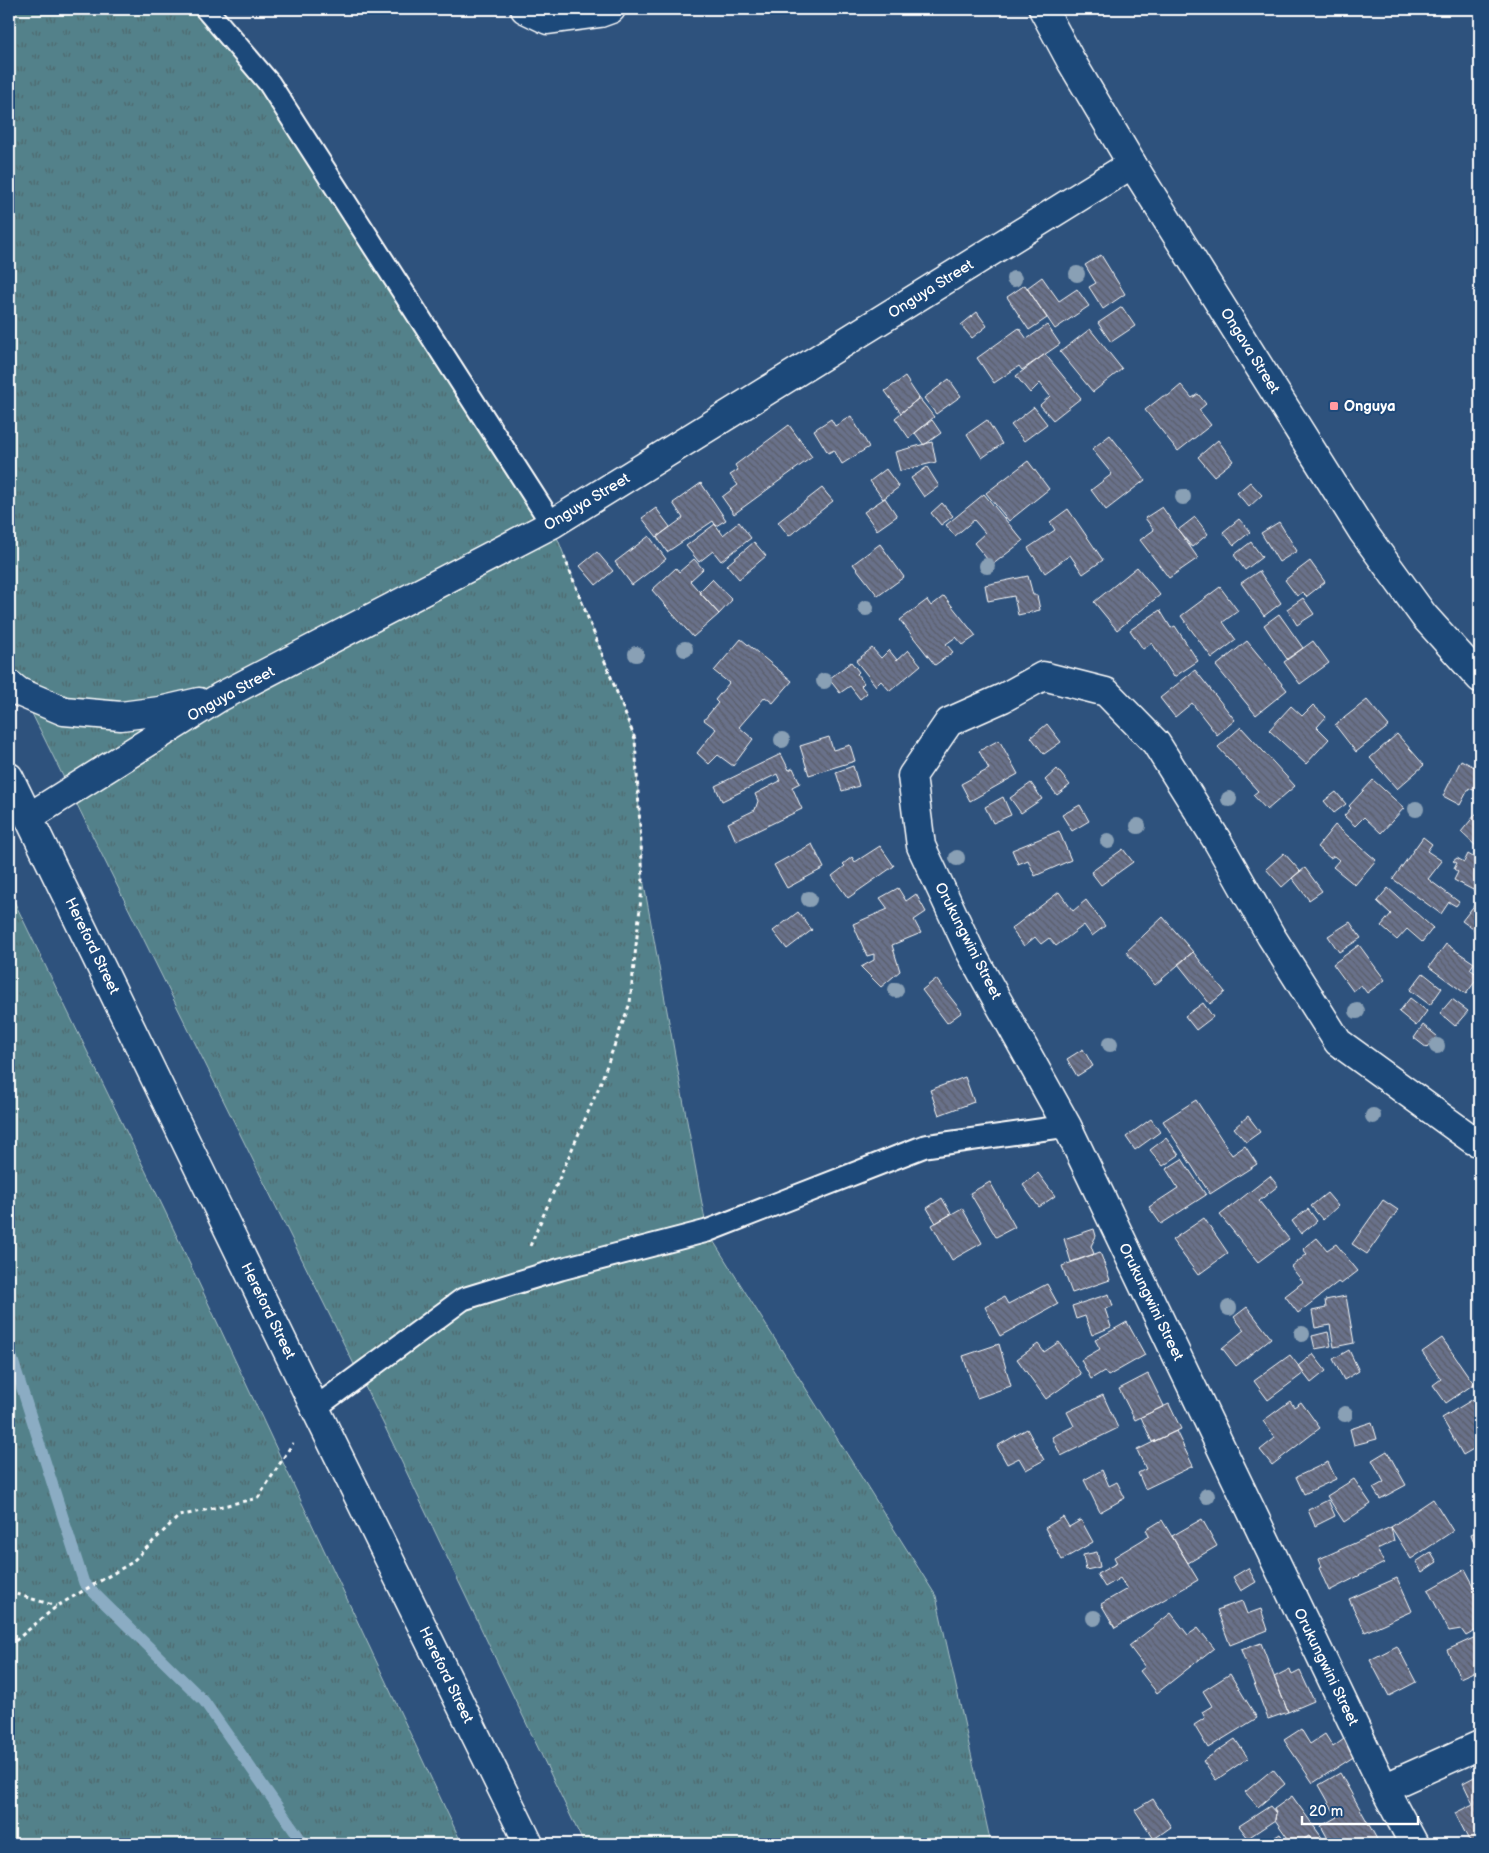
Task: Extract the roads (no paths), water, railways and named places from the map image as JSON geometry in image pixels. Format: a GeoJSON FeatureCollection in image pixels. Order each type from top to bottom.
{"type":"FeatureCollection","features":[{"type":"Feature","properties":{"kind":"street"},"geometry":{"type":"LineString","coordinates":[[525,9],[548,20],[600,13],[611,9]]}},
{"type":"Feature","properties":{"kind":"street","name":"Ongava Street"},"geometry":{"type":"LineString","coordinates":[[1043,9],[1071,61],[1132,164],[1363,532],[1424,616],[1480,678]]}},
{"type":"Feature","properties":{"kind":"street","name":"Onguya Street"},"geometry":{"type":"LineString","coordinates":[[29,817],[220,697],[552,524],[1132,164]]}},
{"type":"Feature","properties":{"kind":"street","name":"Orukungwini Street"},"geometry":{"type":"LineString","coordinates":[[1414,1844],[1384,1788],[1067,1126],[970,951],[921,846],[912,776],[950,722],[1003,698],[1043,676],[1106,692],[1156,743],[1338,1042],[1473,1140],[1480,1143]]}},
{"type":"Feature","properties":{"kind":"street"},"geometry":{"type":"LineString","coordinates":[[9,684],[19,692],[64,711],[121,716],[160,711],[220,697]]}},
{"type":"Feature","properties":{"kind":"street","name":"Hereford Street"},"geometry":{"type":"LineString","coordinates":[[9,777],[529,1844]]}},
{"type":"Feature","properties":{"kind":"street"},"geometry":{"type":"LineString","coordinates":[[1384,1788],[1480,1745]]}},
{"type":"Feature","properties":{"kind":"lane"},"geometry":{"type":"LineString","coordinates":[[206,9],[269,83],[552,524]]}},
{"type":"Feature","properties":{"kind":"lane"},"geometry":{"type":"LineString","coordinates":[[315,1408],[463,1299],[706,1231],[925,1146],[1067,1126]]}},
{"type":"Feature","properties":{"kind":"waterway"},"geometry":{"type":"LineString","coordinates":[[9,1348],[84,1583],[204,1701],[304,1844]]}},
{"type":"Feature","properties":{"kind":"place","name":"Onguya"},"geometry":{"type":"Point","coordinates":[1334,406]}}]}
